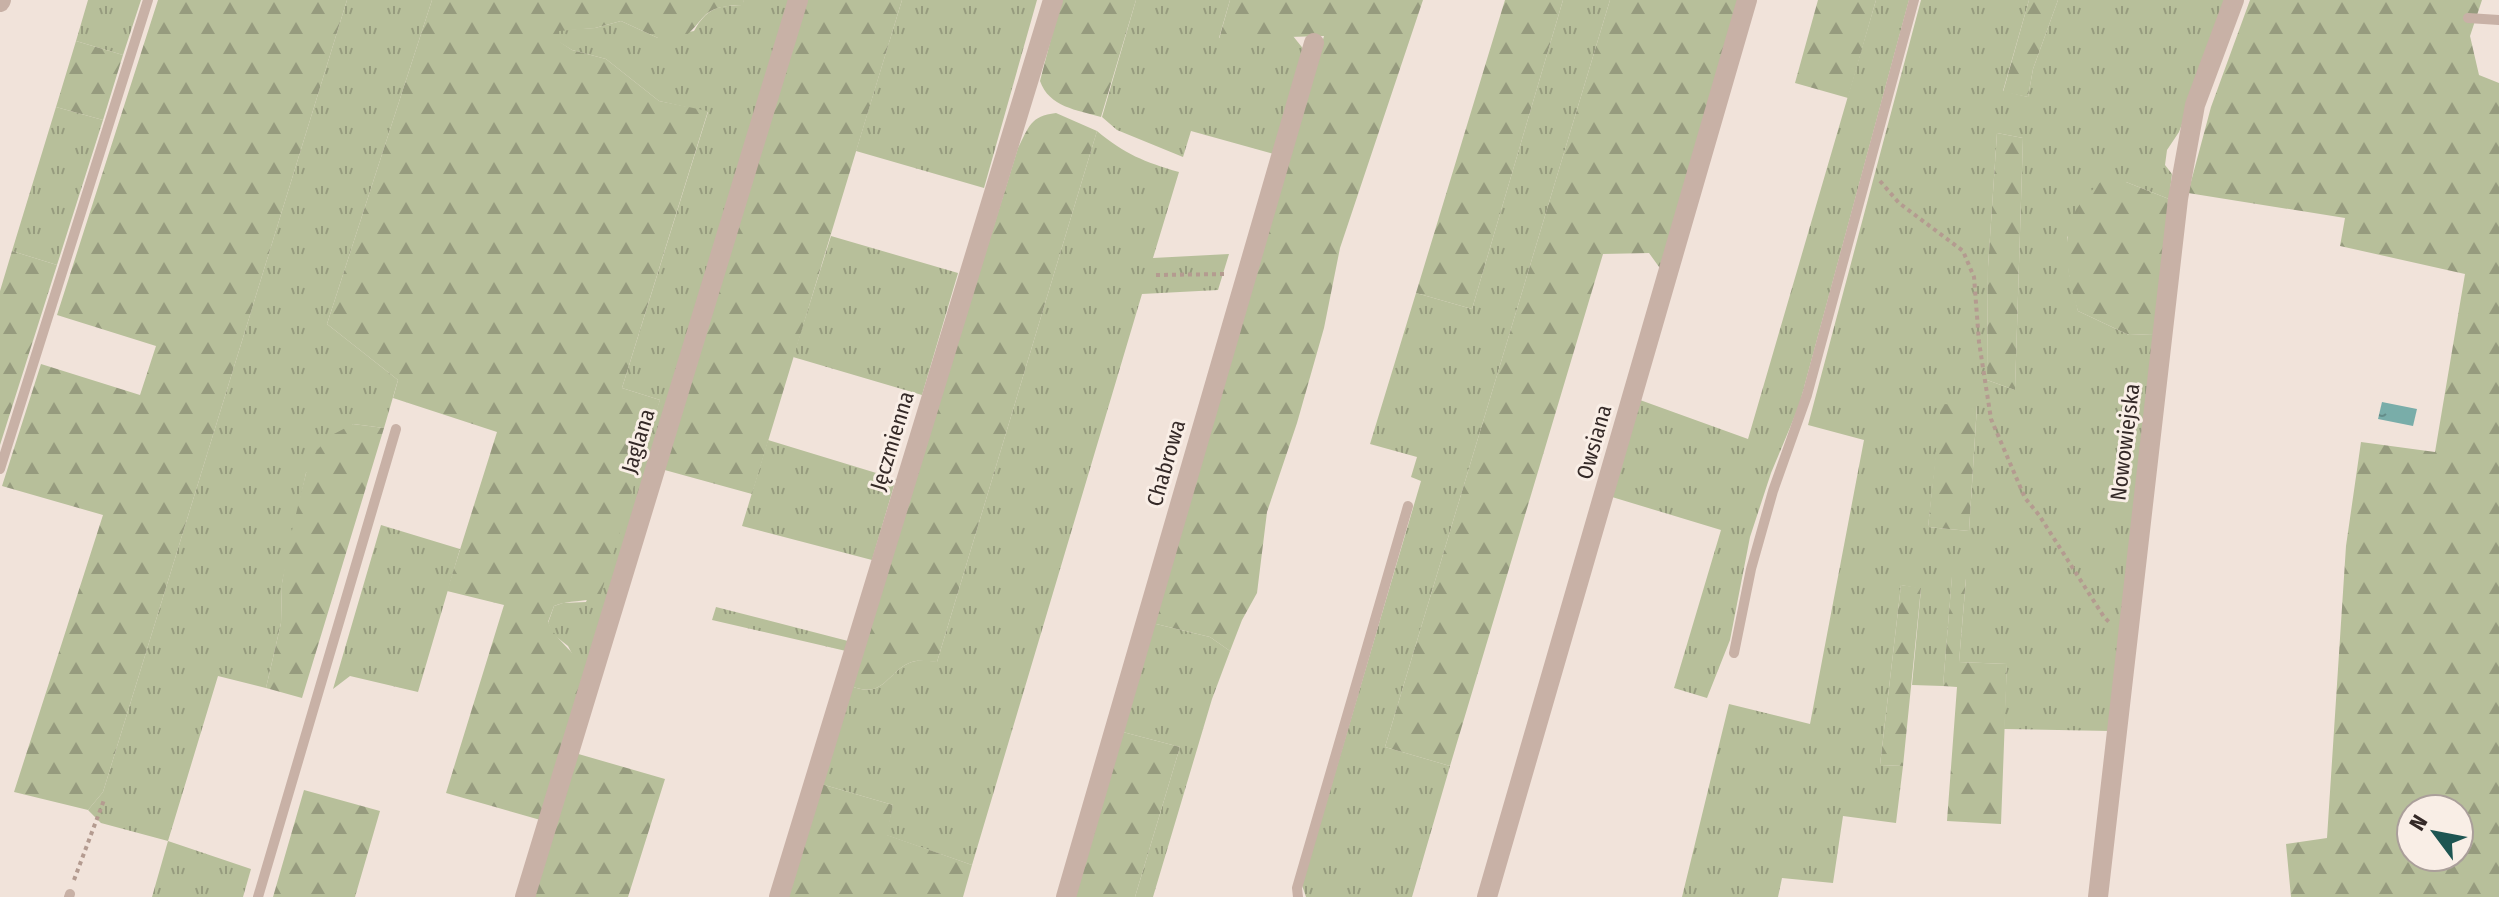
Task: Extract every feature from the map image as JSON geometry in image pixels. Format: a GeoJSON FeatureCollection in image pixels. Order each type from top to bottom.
{"type":"FeatureCollection","features":[{"type":"Feature","properties":{"kind":"street","name":"Jaglana"},"geometry":{"type":"LineString","coordinates":[[525,897],[798,0]]}},
{"type":"Feature","properties":{"kind":"street","name":"Jęczmienna"},"geometry":{"type":"LineString","coordinates":[[779,897],[1053,0]]}},
{"type":"Feature","properties":{"kind":"street","name":"Owsiana"},"geometry":{"type":"LineString","coordinates":[[1487,897],[1747,0]]}},
{"type":"Feature","properties":{"kind":"street","name":"Nowowiejska"},"geometry":{"type":"LineString","coordinates":[[2098,897],[2178,199],[2195,105],[2234,0]]}},
{"type":"Feature","properties":{"kind":"street","name":"Chabrowa"},"geometry":{"type":"LineString","coordinates":[[1066,897],[1314,43]]}},
{"type":"Feature","properties":{"kind":"lane"},"geometry":{"type":"LineString","coordinates":[[0,469],[148,0]]}},
{"type":"Feature","properties":{"kind":"lane"},"geometry":{"type":"LineString","coordinates":[[1734,653],[1751,569],[1773,491],[1807,395],[1914,0]]}},
{"type":"Feature","properties":{"kind":"lane"},"geometry":{"type":"LineString","coordinates":[[2468,18],[2499,20]]}},
{"type":"Feature","properties":{"kind":"lane"},"geometry":{"type":"LineString","coordinates":[[258,897],[396,429]]}},
{"type":"Feature","properties":{"kind":"lane"},"geometry":{"type":"LineString","coordinates":[[1298,897],[1297,888],[1408,506]]}},
{"type":"Feature","properties":{"kind":"path"},"geometry":{"type":"LineString","coordinates":[[1870,166],[1899,203],[1963,251],[1974,277],[1979,342],[1991,419],[2013,474],[2025,498],[2104,617],[2127,640]]}},
{"type":"Feature","properties":{"kind":"path"},"geometry":{"type":"LineString","coordinates":[[1156,275],[1246,274]]}},
{"type":"Feature","properties":{"kind":"path"},"geometry":{"type":"LineString","coordinates":[[69,896],[81,855],[104,800]]}},
{"type":"Feature","properties":{"kind":"green space"},"geometry":{"type":"Polygon","coordinates":[[[88,0],[141,0],[123,55],[76,41],[88,0]]]}},
{"type":"Feature","properties":{"kind":"green space"},"geometry":{"type":"Polygon","coordinates":[[[158,0],[347,0],[103,792],[88,810],[14,792],[103,515],[2,486],[41,364],[140,395],[156,346],[57,315],[158,0]]]}},
{"type":"Feature","properties":{"kind":"green space"},"geometry":{"type":"Polygon","coordinates":[[[347,0],[432,0],[327,324],[398,380],[384,428],[353,424],[306,473],[282,583],[281,623],[266,688],[218,676],[168,841],[101,823],[88,810],[103,792],[347,0]]]}},
{"type":"Feature","properties":{"kind":"green space"},"geometry":{"type":"Polygon","coordinates":[[[432,0],[744,0],[743,5],[710,11],[679,41],[658,38],[621,21],[595,28],[559,31],[560,42],[572,50],[606,59],[659,101],[708,111],[622,388],[660,400],[600,597],[554,606],[548,622],[578,661],[585,678],[544,821],[446,793],[504,605],[447,591],[497,432],[393,398],[398,380],[327,324],[432,0]]]}},
{"type":"Feature","properties":{"kind":"green space"},"geometry":{"type":"Polygon","coordinates":[[[744,0],[793,0],[586,681],[568,646],[553,634],[548,623],[554,606],[586,602],[660,400],[622,388],[708,112],[659,101],[606,59],[572,50],[559,42],[559,30],[595,28],[621,21],[658,38],[694,31],[708,13],[726,6],[742,5],[744,0]]]}},
{"type":"Feature","properties":{"kind":"green space"},"geometry":{"type":"Polygon","coordinates":[[[803,0],[902,0],[752,494],[661,469],[803,0]]]}},
{"type":"Feature","properties":{"kind":"green space"},"geometry":{"type":"Polygon","coordinates":[[[902,0],[1037,0],[984,188],[856,151],[902,0]]]}},
{"type":"Feature","properties":{"kind":"green space"},"geometry":{"type":"Polygon","coordinates":[[[1061,0],[1136,0],[1101,117],[1057,102],[1044,90],[1040,81],[1061,0]]]}},
{"type":"Feature","properties":{"kind":"green space"},"geometry":{"type":"Polygon","coordinates":[[[1136,0],[1230,0],[1219,38],[1293,36],[1305,51],[1274,154],[1191,131],[1183,157],[1117,130],[1102,117],[1136,0]]]}},
{"type":"Feature","properties":{"kind":"green space"},"geometry":{"type":"Polygon","coordinates":[[[1230,0],[1423,0],[1340,248],[1324,328],[1267,512],[1257,593],[1230,651],[1210,637],[1152,623],[1324,36],[1219,39],[1230,0]]]}},
{"type":"Feature","properties":{"kind":"green space"},"geometry":{"type":"Polygon","coordinates":[[[1505,0],[1563,0],[1472,309],[1416,293],[1505,0]]]}},
{"type":"Feature","properties":{"kind":"green space"},"geometry":{"type":"Polygon","coordinates":[[[1563,0],[1610,0],[1385,747],[1450,766],[1412,897],[1306,897],[1302,885],[1421,481],[1411,477],[1417,457],[1370,444],[1416,293],[1472,309],[1563,0]]]}},
{"type":"Feature","properties":{"kind":"green space"},"geometry":{"type":"Polygon","coordinates":[[[1610,0],[1741,0],[1662,271],[1649,253],[1603,254],[1450,766],[1385,747],[1610,0]]]}},
{"type":"Feature","properties":{"kind":"green space"},"geometry":{"type":"Polygon","coordinates":[[[1818,0],[1876,0],[1848,98],[1795,83],[1818,0]]]}},
{"type":"Feature","properties":{"kind":"green space"},"geometry":{"type":"Polygon","coordinates":[[[1876,0],[1909,0],[1799,406],[1771,473],[1750,537],[1730,640],[1707,698],[1674,688],[1721,530],[1612,497],[1640,400],[1748,439],[1876,0]]]}},
{"type":"Feature","properties":{"kind":"green space"},"geometry":{"type":"Polygon","coordinates":[[[1921,0],[2029,0],[2003,91],[2028,97],[2033,69],[2058,0],[2229,0],[2179,132],[2167,150],[2165,165],[2172,174],[2169,199],[2126,182],[2067,237],[2069,273],[2078,311],[2129,335],[2154,334],[2111,731],[2004,729],[2007,664],[1959,662],[1966,579],[1952,577],[1943,686],[1912,685],[1921,589],[1901,585],[1880,765],[1903,766],[1896,823],[1843,816],[1833,883],[1782,878],[1778,897],[1682,897],[1729,704],[1810,724],[1864,440],[1808,425],[1921,0]],[[1997,133],[1988,267],[1987,380],[2015,390],[2023,138],[1997,133]],[[1942,405],[1928,527],[1969,531],[1977,406],[1942,405]]]}},
{"type":"Feature","properties":{"kind":"green space"},"geometry":{"type":"Polygon","coordinates":[[[2029,0],[2058,0],[2033,69],[2028,97],[2003,92],[2029,0]]]}},
{"type":"Feature","properties":{"kind":"green space"},"geometry":{"type":"Polygon","coordinates":[[[2250,0],[2482,0],[2470,36],[2479,75],[2499,83],[2499,897],[2291,897],[2286,844],[2327,838],[2346,546],[2361,442],[2435,452],[2465,274],[2340,246],[2345,218],[2188,193],[2211,107],[2250,0]]]}},
{"type":"Feature","properties":{"kind":"green space"},"geometry":{"type":"Polygon","coordinates":[[[76,41],[123,55],[103,120],[56,107],[76,41]]]}},
{"type":"Feature","properties":{"kind":"green space"},"geometry":{"type":"Polygon","coordinates":[[[56,107],[103,120],[57,265],[12,251],[56,107]]]}},
{"type":"Feature","properties":{"kind":"green space"},"geometry":{"type":"Polygon","coordinates":[[[1056,113],[1097,131],[937,662],[907,664],[872,689],[851,686],[1018,148],[1035,120],[1056,113]]]}},
{"type":"Feature","properties":{"kind":"green space"},"geometry":{"type":"Polygon","coordinates":[[[1097,131],[1135,156],[1179,172],[1153,258],[1229,254],[1218,290],[1142,294],[972,865],[886,835],[893,805],[821,784],[851,686],[872,689],[907,664],[937,662],[1097,131]]]}},
{"type":"Feature","properties":{"kind":"green space"},"geometry":{"type":"Polygon","coordinates":[[[1997,133],[2023,138],[2015,390],[1987,380],[1988,267],[1997,133]]]}},
{"type":"Feature","properties":{"kind":"green space"},"geometry":{"type":"Polygon","coordinates":[[[2102,180],[2126,182],[2169,199],[2154,334],[2129,335],[2078,311],[2068,271],[2069,228],[2080,204],[2102,180]]]}},
{"type":"Feature","properties":{"kind":"green space"},"geometry":{"type":"Polygon","coordinates":[[[831,236],[958,273],[922,395],[793,357],[831,236]]]}},
{"type":"Feature","properties":{"kind":"green space"},"geometry":{"type":"Polygon","coordinates":[[[12,251],[57,265],[0,445],[0,291],[12,251]]]}},
{"type":"Feature","properties":{"kind":"green space"},"geometry":{"type":"Polygon","coordinates":[[[1941,404],[1977,405],[1969,531],[1928,527],[1941,404]]]}},
{"type":"Feature","properties":{"kind":"green space"},"geometry":{"type":"Polygon","coordinates":[[[353,424],[384,428],[302,698],[266,688],[281,623],[282,583],[288,547],[306,473],[317,450],[332,435],[353,424]]]}},
{"type":"Feature","properties":{"kind":"green space"},"geometry":{"type":"Polygon","coordinates":[[[768,440],[896,479],[872,560],[742,526],[768,440]]]}},
{"type":"Feature","properties":{"kind":"green space"},"geometry":{"type":"Polygon","coordinates":[[[381,525],[460,549],[418,692],[350,676],[333,689],[381,525]]]}},
{"type":"Feature","properties":{"kind":"green space"},"geometry":{"type":"Polygon","coordinates":[[[1952,576],[1966,578],[1959,662],[2007,664],[2001,824],[1947,821],[1957,687],[1943,686],[1952,576]]]}},
{"type":"Feature","properties":{"kind":"green space"},"geometry":{"type":"Polygon","coordinates":[[[1901,585],[1921,588],[1903,766],[1880,765],[1901,585]]]}},
{"type":"Feature","properties":{"kind":"green space"},"geometry":{"type":"Polygon","coordinates":[[[716,607],[848,641],[846,651],[712,620],[716,607]]]}},
{"type":"Feature","properties":{"kind":"green space"},"geometry":{"type":"Polygon","coordinates":[[[1152,623],[1210,637],[1230,651],[1212,699],[1153,897],[1135,897],[1180,747],[1119,731],[1152,623]]]}},
{"type":"Feature","properties":{"kind":"green space"},"geometry":{"type":"Polygon","coordinates":[[[1119,731],[1180,747],[1135,897],[1071,897],[1119,731]]]}},
{"type":"Feature","properties":{"kind":"green space"},"geometry":{"type":"Polygon","coordinates":[[[575,753],[665,779],[628,897],[531,897],[575,753]]]}},
{"type":"Feature","properties":{"kind":"green space"},"geometry":{"type":"Polygon","coordinates":[[[821,784],[893,805],[887,835],[972,865],[963,897],[787,897],[821,784]]]}},
{"type":"Feature","properties":{"kind":"green space"},"geometry":{"type":"Polygon","coordinates":[[[304,790],[380,811],[355,897],[273,897],[304,790]]]}},
{"type":"Feature","properties":{"kind":"green space"},"geometry":{"type":"Polygon","coordinates":[[[168,841],[251,869],[243,897],[152,897],[168,841]]]}},
{"type":"Feature","properties":{"kind":"water"},"geometry":{"type":"Polygon","coordinates":[[[2382,402],[2417,409],[2413,426],[2378,419],[2382,402]]]}}]}
